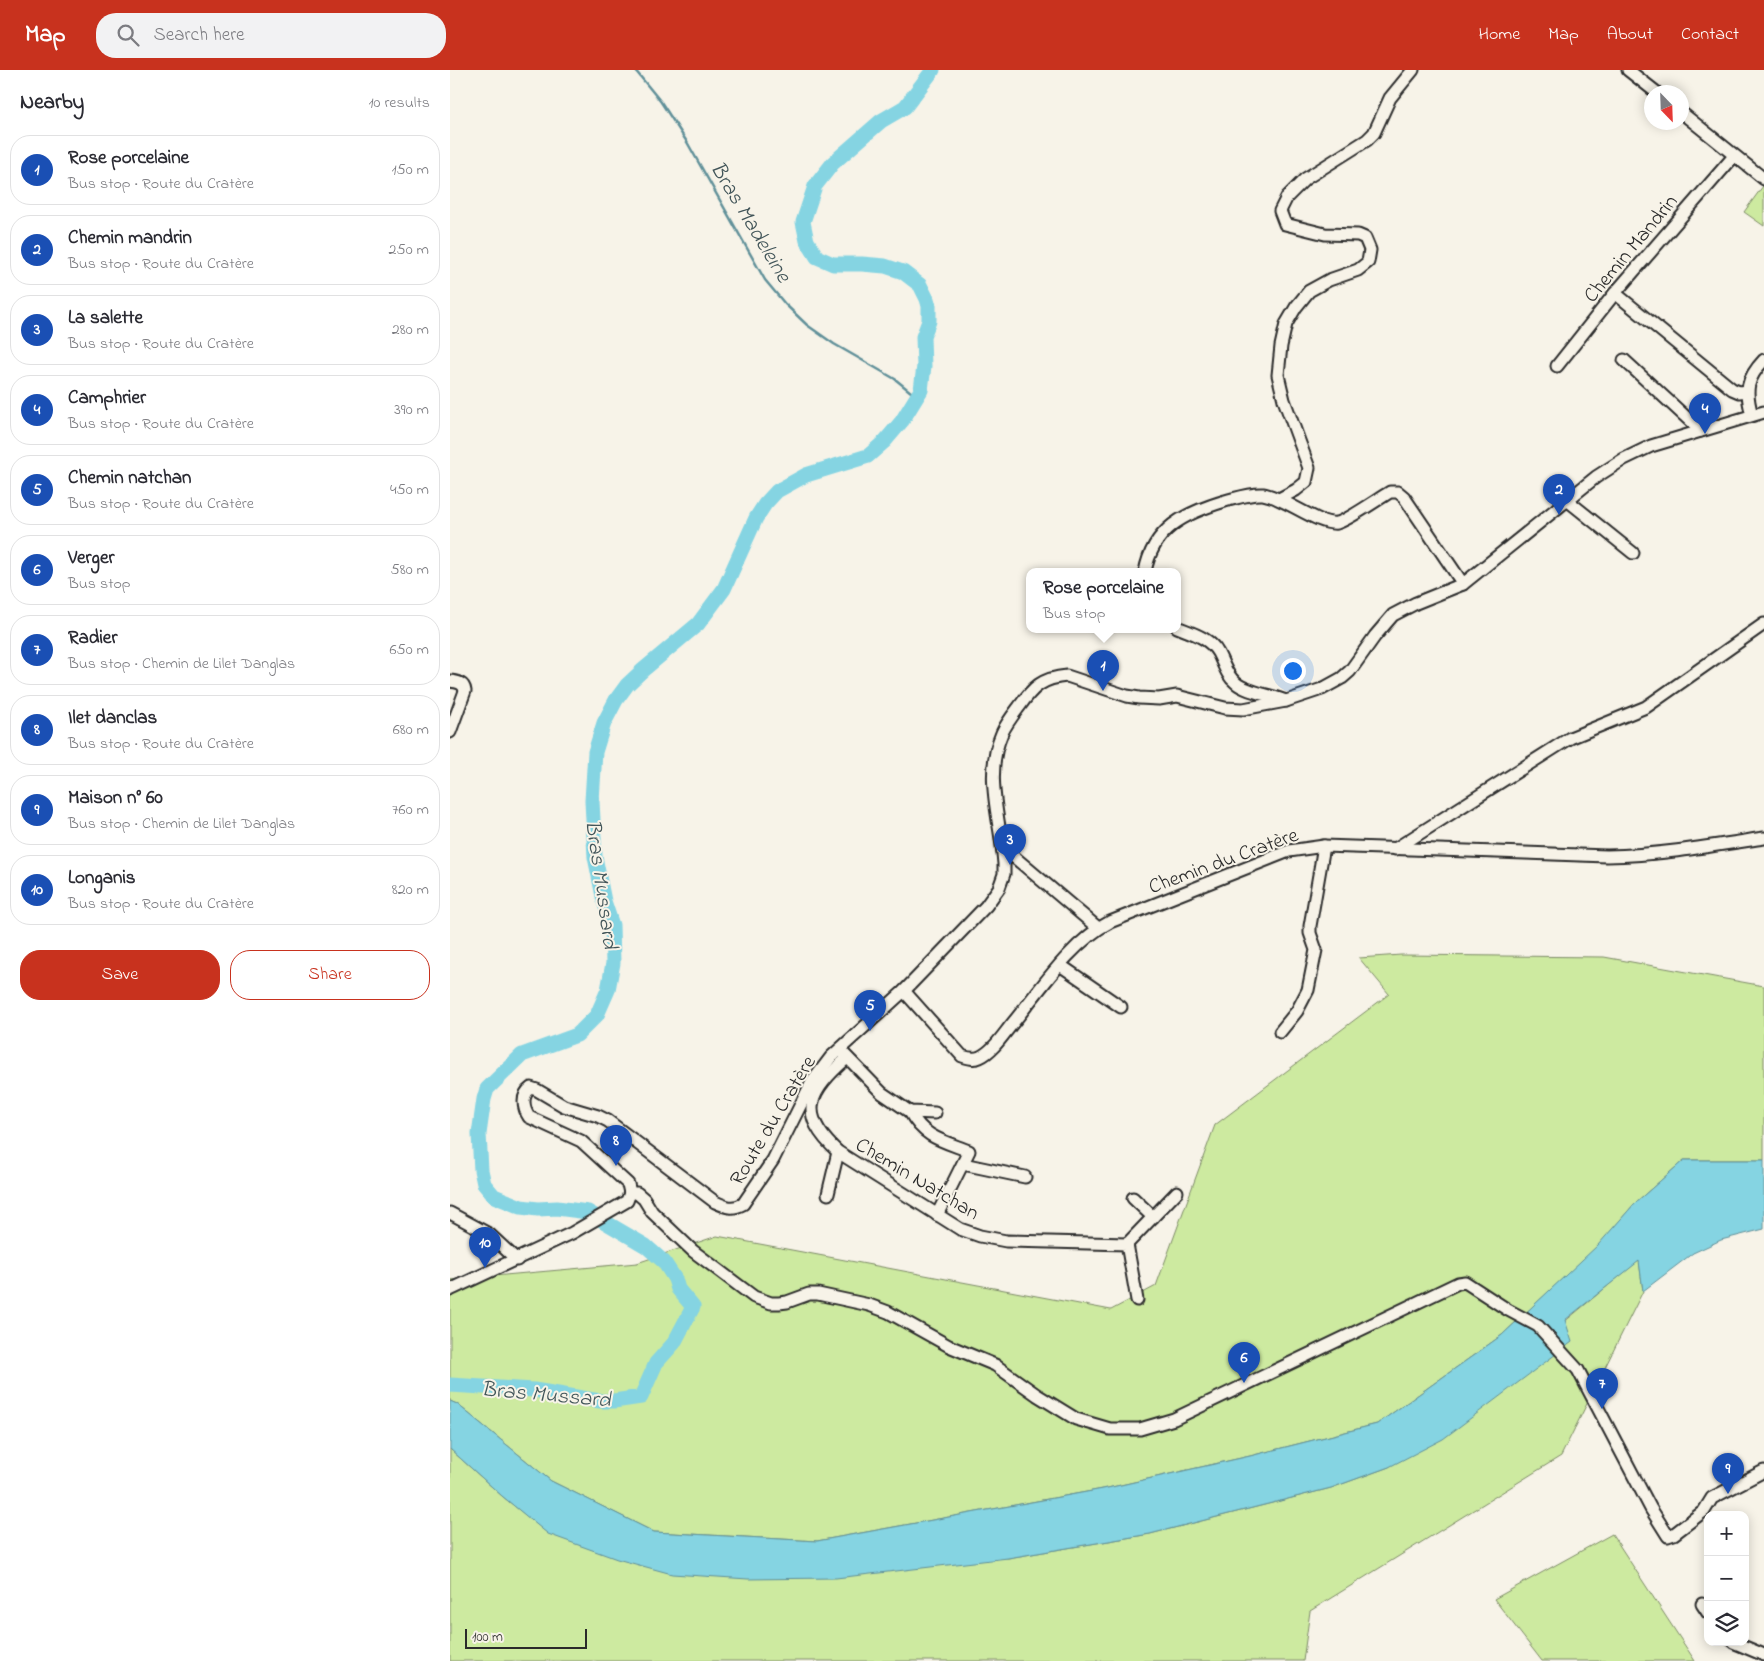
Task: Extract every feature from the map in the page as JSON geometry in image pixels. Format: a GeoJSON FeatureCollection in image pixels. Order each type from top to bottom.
{"type":"FeatureCollection","features":[{"type":"Feature","properties":{"kind":"street"},"geometry":{"type":"LineString","coordinates":[[1279,499],[1306,482],[1309,468],[1284,400],[1278,374],[1286,324],[1296,307],[1309,291],[1330,280],[1358,270],[1368,262],[1370,250],[1365,238],[1358,235],[1325,234],[1285,224],[1280,211],[1287,197],[1305,179],[1367,140],[1374,133],[1390,98],[1413,70]]}},
{"type":"Feature","properties":{"kind":"street"},"geometry":{"type":"LineString","coordinates":[[1628,70],[1647,85]]}},
{"type":"Feature","properties":{"kind":"street"},"geometry":{"type":"LineString","coordinates":[[1689,119],[1764,179]]}},
{"type":"Feature","properties":{"kind":"street","name":"Chemin Mandrin"},"geometry":{"type":"LineString","coordinates":[[1557,366],[1615,293],[1734,156]]}},
{"type":"Feature","properties":{"kind":"street"},"geometry":{"type":"LineString","coordinates":[[1615,293],[1732,389],[1739,392],[1747,390]]}},
{"type":"Feature","properties":{"kind":"street"},"geometry":{"type":"LineString","coordinates":[[1624,360],[1701,431]]}},
{"type":"Feature","properties":{"kind":"street"},"geometry":{"type":"LineString","coordinates":[[1752,415],[1747,390],[1750,377],[1764,360]]}},
{"type":"Feature","properties":{"kind":"street","name":"Route du Cratère"},"geometry":{"type":"LineString","coordinates":[[630,1193],[628,1184],[581,1141],[529,1117],[525,1109],[524,1097],[526,1091],[531,1088],[537,1090],[564,1106],[598,1116],[608,1121],[715,1202],[729,1208],[736,1208],[742,1204],[773,1160],[812,1082],[831,1057],[904,991],[986,906],[999,888],[1004,874],[1003,851],[994,794],[993,764],[996,747],[1002,731],[1031,690],[1039,683],[1058,676],[1067,676],[1133,697],[1148,699],[1177,696],[1225,708],[1244,709],[1286,701],[1322,689],[1342,678],[1350,671],[1393,615],[1416,603],[1463,584],[1567,500],[1624,459],[1651,446],[1764,412]]}},
{"type":"Feature","properties":{"kind":"street"},"geometry":{"type":"LineString","coordinates":[[1146,568],[1148,556],[1157,540],[1172,525],[1188,514],[1244,496],[1262,494],[1279,499],[1327,522],[1338,522],[1390,492],[1398,492],[1404,496],[1463,584]]}},
{"type":"Feature","properties":{"kind":"street"},"geometry":{"type":"LineString","coordinates":[[1567,500],[1633,552]]}},
{"type":"Feature","properties":{"kind":"street"},"geometry":{"type":"LineString","coordinates":[[1395,849],[1570,738],[1646,707],[1764,624]]}},
{"type":"Feature","properties":{"kind":"street"},"geometry":{"type":"LineString","coordinates":[[1181,628],[1204,637],[1218,651],[1228,676],[1237,685],[1286,701]]}},
{"type":"Feature","properties":{"kind":"street"},"geometry":{"type":"LineString","coordinates":[[450,681],[460,683],[464,686],[465,691],[450,732]]}},
{"type":"Feature","properties":{"kind":"street","name":"Chemin du Cratère"},"geometry":{"type":"LineString","coordinates":[[904,991],[962,1056],[970,1059],[980,1057],[996,1044],[1060,965],[1098,928],[1290,851],[1324,846],[1636,856],[1764,838]]}},
{"type":"Feature","properties":{"kind":"street"},"geometry":{"type":"LineString","coordinates":[[1280,1032],[1297,1011],[1308,990],[1316,950],[1310,926],[1324,846]]}},
{"type":"Feature","properties":{"kind":"street"},"geometry":{"type":"LineString","coordinates":[[1003,851],[1007,851],[1098,928]]}},
{"type":"Feature","properties":{"kind":"street"},"geometry":{"type":"LineString","coordinates":[[1060,965],[1121,1007]]}},
{"type":"Feature","properties":{"kind":"street"},"geometry":{"type":"LineString","coordinates":[[839,1049],[882,1092],[910,1112],[920,1128],[927,1134],[969,1151],[937,1215]]}},
{"type":"Feature","properties":{"kind":"street","name":"Chemin Natchan"},"geometry":{"type":"LineString","coordinates":[[847,1058],[827,1076],[817,1090],[812,1114],[816,1126],[824,1138],[838,1152],[960,1229],[980,1236],[1006,1241],[1127,1244]]}},
{"type":"Feature","properties":{"kind":"street"},"geometry":{"type":"LineString","coordinates":[[910,1112],[935,1113]]}},
{"type":"Feature","properties":{"kind":"street"},"geometry":{"type":"LineString","coordinates":[[828,1194],[838,1152]]}},
{"type":"Feature","properties":{"kind":"street"},"geometry":{"type":"LineString","coordinates":[[962,1164],[1026,1177]]}},
{"type":"Feature","properties":{"kind":"street"},"geometry":{"type":"LineString","coordinates":[[1137,1300],[1127,1244],[1177,1192]]}},
{"type":"Feature","properties":{"kind":"street"},"geometry":{"type":"LineString","coordinates":[[450,1290],[518,1260],[572,1233],[626,1201],[630,1193],[637,1193],[658,1218],[693,1252],[754,1297],[771,1303],[779,1303],[809,1294],[818,1294],[869,1305],[888,1312],[949,1346],[995,1364],[1036,1396],[1076,1419],[1110,1429],[1140,1428],[1174,1419],[1450,1287],[1465,1282],[1508,1310],[1538,1326],[1565,1358],[1578,1370],[1651,1509],[1668,1536],[1674,1534],[1704,1511],[1712,1498],[1764,1471]]}},
{"type":"Feature","properties":{"kind":"street"},"geometry":{"type":"LineString","coordinates":[[1133,1198],[1153,1217]]}},
{"type":"Feature","properties":{"kind":"street"},"geometry":{"type":"LineString","coordinates":[[450,1212],[490,1234],[518,1260]]}},
{"type":"Feature","properties":{"kind":"street"},"geometry":{"type":"LineString","coordinates":[[1743,1646],[1764,1655]]}},
{"type":"Feature","properties":{"kind":"green space"},"geometry":{"type":"Polygon","coordinates":[[[1764,186],[1764,226],[1744,212],[1764,186]]]}},
{"type":"Feature","properties":{"kind":"green space"},"geometry":{"type":"Polygon","coordinates":[[[1401,955],[1604,957],[1764,986],[1764,1160],[1684,1160],[1635,1203],[1599,1245],[1502,1335],[1377,1424],[1250,1456],[1103,1489],[817,1541],[654,1532],[551,1481],[457,1404],[450,1401],[450,1280],[637,1263],[717,1236],[1111,1310],[1156,1286],[1215,1125],[1389,994],[1359,958],[1401,955]]]}},
{"type":"Feature","properties":{"kind":"green space"},"geometry":{"type":"Polygon","coordinates":[[[1639,1260],[1643,1291],[1561,1456],[1310,1611],[1303,1661],[450,1661],[450,1449],[502,1496],[549,1534],[1008,1558],[1150,1534],[1331,1488],[1389,1467],[1639,1260]]]}},
{"type":"Feature","properties":{"kind":"green space"},"geometry":{"type":"Polygon","coordinates":[[[1612,1534],[1695,1661],[1542,1661],[1494,1599],[1612,1534]]]}},
{"type":"Feature","properties":{"kind":"water"},"geometry":{"type":"Polygon","coordinates":[[[1684,1160],[1764,1160],[1764,1229],[1721,1240],[1693,1253],[1643,1291],[1639,1261],[1565,1320],[1572,1342],[1443,1439],[1389,1467],[1331,1488],[1150,1534],[1008,1558],[836,1578],[748,1579],[672,1574],[617,1559],[548,1534],[450,1449],[450,1401],[457,1404],[551,1481],[654,1532],[817,1541],[1103,1489],[1250,1456],[1377,1424],[1502,1335],[1598,1245],[1635,1203],[1684,1160]]]}},
{"type":"Feature","properties":{"kind":"waterway","name":"Bras Madeleine"},"geometry":{"type":"LineString","coordinates":[[635,70],[661,102],[687,142],[765,280],[785,304],[807,325],[834,344],[895,379],[917,397]]}},
{"type":"Feature","properties":{"kind":"waterway","name":"Bras Mussard"},"geometry":{"type":"LineString","coordinates":[[450,1385],[534,1390],[600,1401],[641,1397],[656,1363],[674,1343],[693,1307],[678,1289],[675,1279],[664,1262],[646,1246],[588,1212],[557,1208],[538,1209],[521,1207],[494,1196],[484,1184],[481,1170],[479,1134],[484,1099],[487,1089],[522,1055],[577,1035],[597,1015],[608,990],[613,963],[612,925],[604,901],[595,857],[592,801],[595,752],[604,723],[616,700],[627,685],[643,670],[698,624],[724,589],[756,518],[777,491],[806,475],[868,456],[885,441],[902,421],[921,390],[924,366],[923,337],[929,321],[929,306],[920,285],[903,272],[885,266],[833,264],[817,257],[807,241],[803,222],[815,186],[833,163],[881,121],[905,107],[933,70]]}},
{"type":"Feature","properties":{"kind":"place","name":"Camphrier"},"geometry":{"type":"Point","coordinates":[1705,434]}},
{"type":"Feature","properties":{"kind":"place","name":"Chemin mandrin"},"geometry":{"type":"Point","coordinates":[1559,515]}},
{"type":"Feature","properties":{"kind":"place","name":"Rose porcelaine"},"geometry":{"type":"Point","coordinates":[1103,691]}},
{"type":"Feature","properties":{"kind":"place","name":"La salette"},"geometry":{"type":"Point","coordinates":[1010,865]}},
{"type":"Feature","properties":{"kind":"place","name":"Chemin natchan"},"geometry":{"type":"Point","coordinates":[870,1031]}},
{"type":"Feature","properties":{"kind":"place","name":"Ilet danclas"},"geometry":{"type":"Point","coordinates":[616,1166]}},
{"type":"Feature","properties":{"kind":"place","name":"Longanis"},"geometry":{"type":"Point","coordinates":[485,1268]}},
{"type":"Feature","properties":{"kind":"place","name":"Verger"},"geometry":{"type":"Point","coordinates":[1244,1383]}},
{"type":"Feature","properties":{"kind":"place","name":"Radier"},"geometry":{"type":"Point","coordinates":[1602,1409]}},
{"type":"Feature","properties":{"kind":"place","name":"Maison n° 60"},"geometry":{"type":"Point","coordinates":[1728,1494]}}]}
